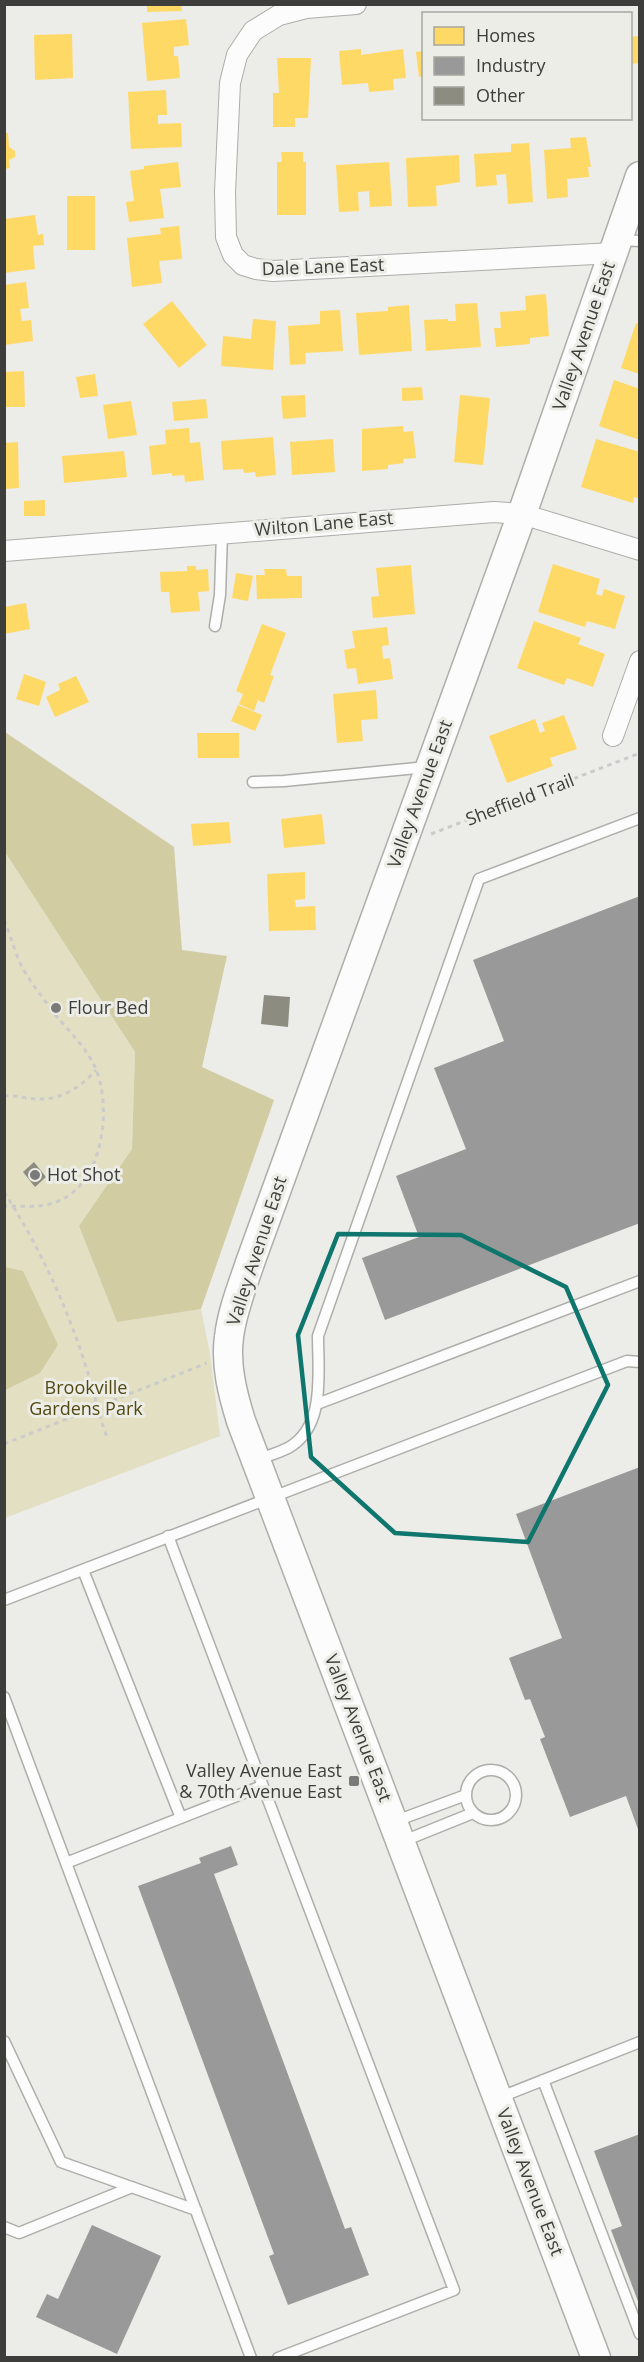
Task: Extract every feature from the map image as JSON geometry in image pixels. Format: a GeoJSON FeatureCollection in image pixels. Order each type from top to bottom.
{"type":"FeatureCollection","features":[{"type":"Feature","properties":{"kind":"main road","name":"Valley Avenue East"},"geometry":{"type":"LineString","coordinates":[[597,2358],[235,1402],[229,1359],[229,1337],[251,1260],[522,514],[624,245],[639,176]]}},
{"type":"Feature","properties":{"kind":"street","name":"Dale Lane East"},"geometry":{"type":"LineString","coordinates":[[356,4],[306,8],[279,15],[253,31],[241,45],[230,83],[225,220],[228,244],[237,260],[252,268],[273,271],[624,245]]}},
{"type":"Feature","properties":{"kind":"street","name":"Wilton Lane East"},"geometry":{"type":"LineString","coordinates":[[4,551],[471,513],[522,514],[639,550]]}},
{"type":"Feature","properties":{"kind":"street"},"geometry":{"type":"LineString","coordinates":[[613,736],[639,662]]}},
{"type":"Feature","properties":{"kind":"lane"},"geometry":{"type":"LineString","coordinates":[[215,626],[220,595],[222,533]]}},
{"type":"Feature","properties":{"kind":"lane"},"geometry":{"type":"LineString","coordinates":[[253,782],[430,767]]}},
{"type":"Feature","properties":{"kind":"lane"},"geometry":{"type":"LineString","coordinates":[[257,1460],[289,1447],[295,1442],[307,1430],[317,1404],[318,1336],[479,879],[639,818]]}},
{"type":"Feature","properties":{"kind":"lane"},"geometry":{"type":"LineString","coordinates":[[317,1404],[639,1281]]}},
{"type":"Feature","properties":{"kind":"lane"},"geometry":{"type":"LineString","coordinates":[[4,1600],[627,1360],[639,1362]]}},
{"type":"Feature","properties":{"kind":"lane"},"geometry":{"type":"LineString","coordinates":[[168,1536],[454,2290],[278,2358]]}},
{"type":"Feature","properties":{"kind":"lane"},"geometry":{"type":"LineString","coordinates":[[83,1570],[181,1818]]}},
{"type":"Feature","properties":{"kind":"lane"},"geometry":{"type":"LineString","coordinates":[[4,1697],[251,2358]]}},
{"type":"Feature","properties":{"kind":"lane"},"geometry":{"type":"LineString","coordinates":[[485,1771],[501,1772],[513,1782],[517,1798],[509,1813],[503,1818],[487,1820],[473,1813],[469,1808],[466,1795],[471,1779],[485,1771]]}},
{"type":"Feature","properties":{"kind":"lane"},"geometry":{"type":"LineString","coordinates":[[66,1863],[262,1786]]}},
{"type":"Feature","properties":{"kind":"lane"},"geometry":{"type":"LineString","coordinates":[[397,1832],[466,1795]]}},
{"type":"Feature","properties":{"kind":"lane"},"geometry":{"type":"LineString","coordinates":[[397,1832],[473,1813]]}},
{"type":"Feature","properties":{"kind":"lane"},"geometry":{"type":"LineString","coordinates":[[4,2041],[61,2162],[196,2210]]}},
{"type":"Feature","properties":{"kind":"lane"},"geometry":{"type":"LineString","coordinates":[[498,2098],[639,2042]]}},
{"type":"Feature","properties":{"kind":"lane"},"geometry":{"type":"LineString","coordinates":[[543,2080],[639,2334]]}},
{"type":"Feature","properties":{"kind":"lane"},"geometry":{"type":"LineString","coordinates":[[4,2227],[19,2233],[132,2187]]}},
{"type":"Feature","properties":{"kind":"path","name":"Sheffield Trail"},"geometry":{"type":"LineString","coordinates":[[401,846],[639,753]]}},
{"type":"Feature","properties":{"kind":"path"},"geometry":{"type":"LineString","coordinates":[[4,920],[21,964],[53,1012],[85,1048],[96,1070],[102,1098],[103,1122],[97,1153],[87,1178],[64,1198],[36,1207],[4,1206]]}},
{"type":"Feature","properties":{"kind":"path"},"geometry":{"type":"LineString","coordinates":[[4,1096],[40,1100],[58,1096],[85,1082],[96,1070]]}},
{"type":"Feature","properties":{"kind":"path"},"geometry":{"type":"LineString","coordinates":[[4,1192],[36,1244],[76,1337],[87,1369],[96,1408],[107,1437]]}},
{"type":"Feature","properties":{"kind":"path"},"geometry":{"type":"LineString","coordinates":[[4,1444],[211,1361],[229,1359]]}},
{"type":"Feature","properties":{"kind":"highlighted area"},"geometry":{"type":"Polygon","coordinates":[[[338,1234],[461,1235],[566,1287],[608,1385],[528,1542],[395,1533],[311,1457],[298,1335],[338,1234]]]}},
{"type":"Feature","properties":{"kind":"green space","name":"Brookville Gardens Park"},"geometry":{"type":"Polygon","coordinates":[[[5,852],[135,1052],[132,1149],[79,1226],[117,1321],[201,1309],[210,1354],[220,1436],[5,1518],[5,852]]]}},
{"type":"Feature","properties":{"kind":"shaded area"},"geometry":{"type":"Polygon","coordinates":[[[5,732],[174,847],[182,950],[227,956],[202,1067],[274,1100],[201,1309],[117,1322],[79,1226],[132,1149],[135,1052],[5,852],[5,732]]]}},
{"type":"Feature","properties":{"kind":"shaded area"},"geometry":{"type":"Polygon","coordinates":[[[5,1267],[23,1271],[58,1345],[40,1373],[5,1390],[5,1267]]]}},
{"type":"Feature","properties":{"kind":"building: Homes"},"geometry":{"type":"Polygon","coordinates":[[[147,4],[181,4],[182,11],[147,12],[147,4]]]}},
{"type":"Feature","properties":{"kind":"building: Homes"},"geometry":{"type":"Polygon","coordinates":[[[186,19],[189,45],[174,47],[174,56],[178,56],[180,78],[147,81],[142,23],[186,19]]]}},
{"type":"Feature","properties":{"kind":"building: Homes"},"geometry":{"type":"Polygon","coordinates":[[[72,34],[73,78],[35,80],[34,35],[72,34]]]}},
{"type":"Feature","properties":{"kind":"building: Homes"},"geometry":{"type":"Polygon","coordinates":[[[638,36],[640,63],[632,64],[632,37],[638,36]]]}},
{"type":"Feature","properties":{"kind":"building: Homes"},"geometry":{"type":"Polygon","coordinates":[[[361,49],[361,55],[403,49],[406,78],[393,79],[394,90],[369,92],[368,83],[342,85],[339,51],[361,49]]]}},
{"type":"Feature","properties":{"kind":"building: Homes"},"geometry":{"type":"Polygon","coordinates":[[[422,51],[422,76],[419,77],[416,52],[422,51]]]}},
{"type":"Feature","properties":{"kind":"building: Homes"},"geometry":{"type":"Polygon","coordinates":[[[277,58],[311,58],[308,118],[295,118],[295,127],[273,127],[273,93],[279,93],[277,58]]]}},
{"type":"Feature","properties":{"kind":"building: Homes"},"geometry":{"type":"Polygon","coordinates":[[[166,90],[167,115],[158,115],[158,124],[181,123],[182,147],[131,149],[128,92],[166,90]]]}},
{"type":"Feature","properties":{"kind":"building: Homes"},"geometry":{"type":"Polygon","coordinates":[[[4,133],[8,133],[9,147],[15,151],[15,157],[9,160],[10,168],[4,169],[4,133]]]}},
{"type":"Feature","properties":{"kind":"building: Homes"},"geometry":{"type":"Polygon","coordinates":[[[586,137],[591,167],[588,167],[589,177],[567,179],[568,197],[547,199],[544,150],[571,148],[570,138],[586,137]]]}},
{"type":"Feature","properties":{"kind":"building: Homes"},"geometry":{"type":"Polygon","coordinates":[[[529,143],[533,202],[508,204],[506,174],[496,175],[497,185],[476,187],[474,154],[511,152],[511,144],[529,143]]]}},
{"type":"Feature","properties":{"kind":"building: Homes"},"geometry":{"type":"Polygon","coordinates":[[[281,152],[303,152],[303,162],[306,162],[306,215],[277,215],[277,162],[282,162],[281,152]]]}},
{"type":"Feature","properties":{"kind":"building: Homes"},"geometry":{"type":"Polygon","coordinates":[[[459,155],[460,182],[436,186],[437,206],[408,207],[406,158],[459,155]]]}},
{"type":"Feature","properties":{"kind":"building: Homes"},"geometry":{"type":"Polygon","coordinates":[[[178,162],[181,187],[160,189],[164,218],[129,222],[126,202],[134,201],[130,171],[144,169],[144,166],[178,162]]]}},
{"type":"Feature","properties":{"kind":"building: Homes"},"geometry":{"type":"Polygon","coordinates":[[[389,162],[392,206],[370,207],[369,191],[358,192],[359,211],[339,212],[336,165],[389,162]]]}},
{"type":"Feature","properties":{"kind":"building: Homes"},"geometry":{"type":"Polygon","coordinates":[[[67,196],[95,196],[95,250],[67,250],[67,196]]]}},
{"type":"Feature","properties":{"kind":"building: Homes"},"geometry":{"type":"Polygon","coordinates":[[[35,215],[38,235],[43,234],[44,245],[33,246],[35,269],[4,273],[4,219],[35,215]]]}},
{"type":"Feature","properties":{"kind":"building: Homes"},"geometry":{"type":"Polygon","coordinates":[[[179,226],[182,259],[159,261],[162,283],[132,287],[127,238],[161,234],[160,228],[179,226]]]}},
{"type":"Feature","properties":{"kind":"building: Homes"},"geometry":{"type":"Polygon","coordinates":[[[26,282],[29,308],[20,309],[22,321],[31,320],[33,341],[4,345],[4,285],[26,282]]]}},
{"type":"Feature","properties":{"kind":"building: Homes"},"geometry":{"type":"Polygon","coordinates":[[[546,294],[549,336],[530,338],[530,344],[496,347],[494,328],[501,328],[500,312],[526,310],[525,296],[546,294]]]}},
{"type":"Feature","properties":{"kind":"building: Homes"},"geometry":{"type":"Polygon","coordinates":[[[172,301],[207,345],[179,368],[143,324],[172,301]]]}},
{"type":"Feature","properties":{"kind":"building: Homes"},"geometry":{"type":"Polygon","coordinates":[[[477,303],[481,347],[426,351],[424,320],[456,321],[455,304],[477,303]]]}},
{"type":"Feature","properties":{"kind":"building: Homes"},"geometry":{"type":"Polygon","coordinates":[[[409,305],[412,351],[359,355],[356,313],[388,311],[388,307],[409,305]]]}},
{"type":"Feature","properties":{"kind":"building: Homes"},"geometry":{"type":"Polygon","coordinates":[[[340,310],[343,351],[305,353],[306,364],[290,365],[288,326],[320,324],[320,311],[340,310]]]}},
{"type":"Feature","properties":{"kind":"building: Homes"},"geometry":{"type":"Polygon","coordinates":[[[253,319],[276,321],[273,370],[221,366],[223,336],[251,339],[253,319]]]}},
{"type":"Feature","properties":{"kind":"building: Homes"},"geometry":{"type":"Polygon","coordinates":[[[636,323],[640,324],[640,374],[621,368],[636,323]]]}},
{"type":"Feature","properties":{"kind":"building: Homes"},"geometry":{"type":"Polygon","coordinates":[[[24,371],[25,407],[4,407],[4,372],[24,371]]]}},
{"type":"Feature","properties":{"kind":"building: Homes"},"geometry":{"type":"Polygon","coordinates":[[[95,374],[98,396],[80,398],[76,377],[95,374]]]}},
{"type":"Feature","properties":{"kind":"building: Homes"},"geometry":{"type":"Polygon","coordinates":[[[614,380],[640,389],[640,440],[599,426],[614,380]]]}},
{"type":"Feature","properties":{"kind":"building: Homes"},"geometry":{"type":"Polygon","coordinates":[[[422,387],[423,400],[402,401],[402,388],[422,387]]]}},
{"type":"Feature","properties":{"kind":"building: Homes"},"geometry":{"type":"Polygon","coordinates":[[[305,395],[306,417],[283,419],[281,396],[305,395]]]}},
{"type":"Feature","properties":{"kind":"building: Homes"},"geometry":{"type":"Polygon","coordinates":[[[460,395],[490,398],[483,465],[454,462],[460,395]]]}},
{"type":"Feature","properties":{"kind":"building: Homes"},"geometry":{"type":"Polygon","coordinates":[[[206,399],[208,418],[174,421],[172,402],[206,399]]]}},
{"type":"Feature","properties":{"kind":"building: Homes"},"geometry":{"type":"Polygon","coordinates":[[[131,401],[137,435],[108,439],[103,405],[131,401]]]}},
{"type":"Feature","properties":{"kind":"building: Homes"},"geometry":{"type":"Polygon","coordinates":[[[403,426],[404,432],[413,431],[416,458],[403,459],[404,463],[388,465],[388,469],[362,471],[362,429],[403,426]]]}},
{"type":"Feature","properties":{"kind":"building: Homes"},"geometry":{"type":"Polygon","coordinates":[[[189,428],[190,443],[200,442],[204,480],[185,482],[184,475],[172,476],[172,473],[152,475],[149,446],[166,444],[165,430],[189,428]]]}},
{"type":"Feature","properties":{"kind":"building: Homes"},"geometry":{"type":"Polygon","coordinates":[[[273,437],[276,475],[256,477],[255,472],[244,473],[243,469],[223,470],[221,441],[273,437]]]}},
{"type":"Feature","properties":{"kind":"building: Homes"},"geometry":{"type":"Polygon","coordinates":[[[333,439],[335,472],[292,475],[290,442],[333,439]]]}},
{"type":"Feature","properties":{"kind":"building: Homes"},"geometry":{"type":"Polygon","coordinates":[[[596,439],[640,452],[640,499],[634,497],[633,503],[581,487],[596,439]]]}},
{"type":"Feature","properties":{"kind":"building: Homes"},"geometry":{"type":"Polygon","coordinates":[[[18,442],[19,488],[4,489],[4,443],[18,442]]]}},
{"type":"Feature","properties":{"kind":"building: Homes"},"geometry":{"type":"Polygon","coordinates":[[[124,451],[127,477],[64,483],[62,456],[124,451]]]}},
{"type":"Feature","properties":{"kind":"building: Homes"},"geometry":{"type":"Polygon","coordinates":[[[45,500],[45,516],[24,516],[24,501],[45,500]]]}},
{"type":"Feature","properties":{"kind":"building: Homes"},"geometry":{"type":"Polygon","coordinates":[[[553,564],[600,579],[596,594],[602,596],[604,589],[625,596],[615,629],[587,621],[585,627],[538,612],[553,564]]]}},
{"type":"Feature","properties":{"kind":"building: Homes"},"geometry":{"type":"Polygon","coordinates":[[[411,565],[415,614],[373,618],[371,597],[379,596],[376,568],[411,565]]]}},
{"type":"Feature","properties":{"kind":"building: Homes"},"geometry":{"type":"Polygon","coordinates":[[[187,566],[196,566],[196,570],[208,569],[209,591],[198,592],[200,611],[171,613],[169,592],[161,592],[160,572],[187,571],[187,566]]]}},
{"type":"Feature","properties":{"kind":"building: Homes"},"geometry":{"type":"Polygon","coordinates":[[[264,569],[286,569],[287,576],[302,576],[302,598],[257,599],[256,575],[265,575],[264,569]]]}},
{"type":"Feature","properties":{"kind":"building: Homes"},"geometry":{"type":"Polygon","coordinates":[[[236,573],[253,576],[248,601],[232,598],[236,573]]]}},
{"type":"Feature","properties":{"kind":"building: Homes"},"geometry":{"type":"Polygon","coordinates":[[[26,603],[30,629],[4,634],[4,607],[26,603]]]}},
{"type":"Feature","properties":{"kind":"building: Homes"},"geometry":{"type":"Polygon","coordinates":[[[534,621],[581,638],[578,644],[605,654],[593,687],[567,678],[564,685],[517,668],[534,621]]]}},
{"type":"Feature","properties":{"kind":"building: Homes"},"geometry":{"type":"Polygon","coordinates":[[[262,624],[286,633],[270,675],[274,676],[264,703],[258,700],[254,711],[239,704],[243,694],[236,691],[262,624]]]}},
{"type":"Feature","properties":{"kind":"building: Homes"},"geometry":{"type":"Polygon","coordinates":[[[387,627],[389,645],[382,646],[383,659],[390,658],[393,679],[358,684],[356,668],[347,669],[344,650],[355,648],[352,631],[387,627]]]}},
{"type":"Feature","properties":{"kind":"building: Homes"},"geometry":{"type":"Polygon","coordinates":[[[24,674],[46,682],[39,706],[16,699],[24,674]]]}},
{"type":"Feature","properties":{"kind":"building: Homes"},"geometry":{"type":"Polygon","coordinates":[[[76,676],[89,702],[55,717],[46,697],[60,690],[58,684],[76,676]]]}},
{"type":"Feature","properties":{"kind":"building: Homes"},"geometry":{"type":"Polygon","coordinates":[[[376,690],[378,719],[361,720],[363,741],[337,743],[333,694],[376,690]]]}},
{"type":"Feature","properties":{"kind":"building: Homes"},"geometry":{"type":"Polygon","coordinates":[[[238,705],[262,715],[255,731],[231,721],[238,705]]]}},
{"type":"Feature","properties":{"kind":"building: Homes"},"geometry":{"type":"Polygon","coordinates":[[[564,715],[577,749],[550,758],[553,766],[507,783],[489,736],[535,719],[540,733],[545,731],[542,723],[564,715]]]}},
{"type":"Feature","properties":{"kind":"building: Homes"},"geometry":{"type":"Polygon","coordinates":[[[197,733],[239,733],[239,758],[198,758],[197,733]]]}},
{"type":"Feature","properties":{"kind":"building: Homes"},"geometry":{"type":"Polygon","coordinates":[[[322,814],[325,844],[284,848],[281,819],[322,814]]]}},
{"type":"Feature","properties":{"kind":"building: Homes"},"geometry":{"type":"Polygon","coordinates":[[[229,822],[231,843],[193,846],[191,824],[229,822]]]}},
{"type":"Feature","properties":{"kind":"building: Homes"},"geometry":{"type":"Polygon","coordinates":[[[305,872],[305,899],[295,900],[296,907],[315,906],[316,930],[269,931],[267,874],[305,872]]]}},
{"type":"Feature","properties":{"kind":"building: Industry"},"geometry":{"type":"Polygon","coordinates":[[[640,896],[640,1223],[385,1320],[362,1258],[419,1237],[396,1176],[466,1149],[434,1068],[504,1041],[473,960],[640,896]]]}},
{"type":"Feature","properties":{"kind":"building: Industry"},"geometry":{"type":"Polygon","coordinates":[[[640,1467],[639,1832],[626,1796],[570,1817],[540,1739],[545,1737],[530,1699],[525,1700],[509,1658],[562,1638],[516,1514],[640,1467]]]}},
{"type":"Feature","properties":{"kind":"building: Industry"},"geometry":{"type":"Polygon","coordinates":[[[231,1846],[238,1865],[214,1874],[345,2229],[351,2227],[369,2275],[288,2305],[269,2256],[274,2254],[138,1886],[201,1863],[199,1858],[231,1846]]]}},
{"type":"Feature","properties":{"kind":"building: Industry"},"geometry":{"type":"Polygon","coordinates":[[[640,2134],[639,2304],[611,2230],[622,2226],[594,2151],[640,2134]]]}},
{"type":"Feature","properties":{"kind":"building: Industry"},"geometry":{"type":"Polygon","coordinates":[[[92,2225],[161,2256],[117,2354],[36,2317],[47,2294],[58,2299],[92,2225]]]}},
{"type":"Feature","properties":{"kind":"building: Other"},"geometry":{"type":"Polygon","coordinates":[[[264,995],[290,997],[288,1027],[261,1024],[264,995]]]}},
{"type":"Feature","properties":{"kind":"building: Other","name":"Hot Shot"},"geometry":{"type":"Polygon","coordinates":[[[34,1162],[46,1177],[35,1187],[23,1172],[34,1162]]]}},
{"type":"Feature","properties":{"kind":"place","name":"Flour Bed"},"geometry":{"type":"Point","coordinates":[56,1008]}},
{"type":"Feature","properties":{"kind":"place","name":"Hot Shot"},"geometry":{"type":"Point","coordinates":[35,1175]}},
{"type":"Feature","properties":{"kind":"place","name":"Valley Avenue East & 70th Avenue East"},"geometry":{"type":"Point","coordinates":[354,1781]}}]}
